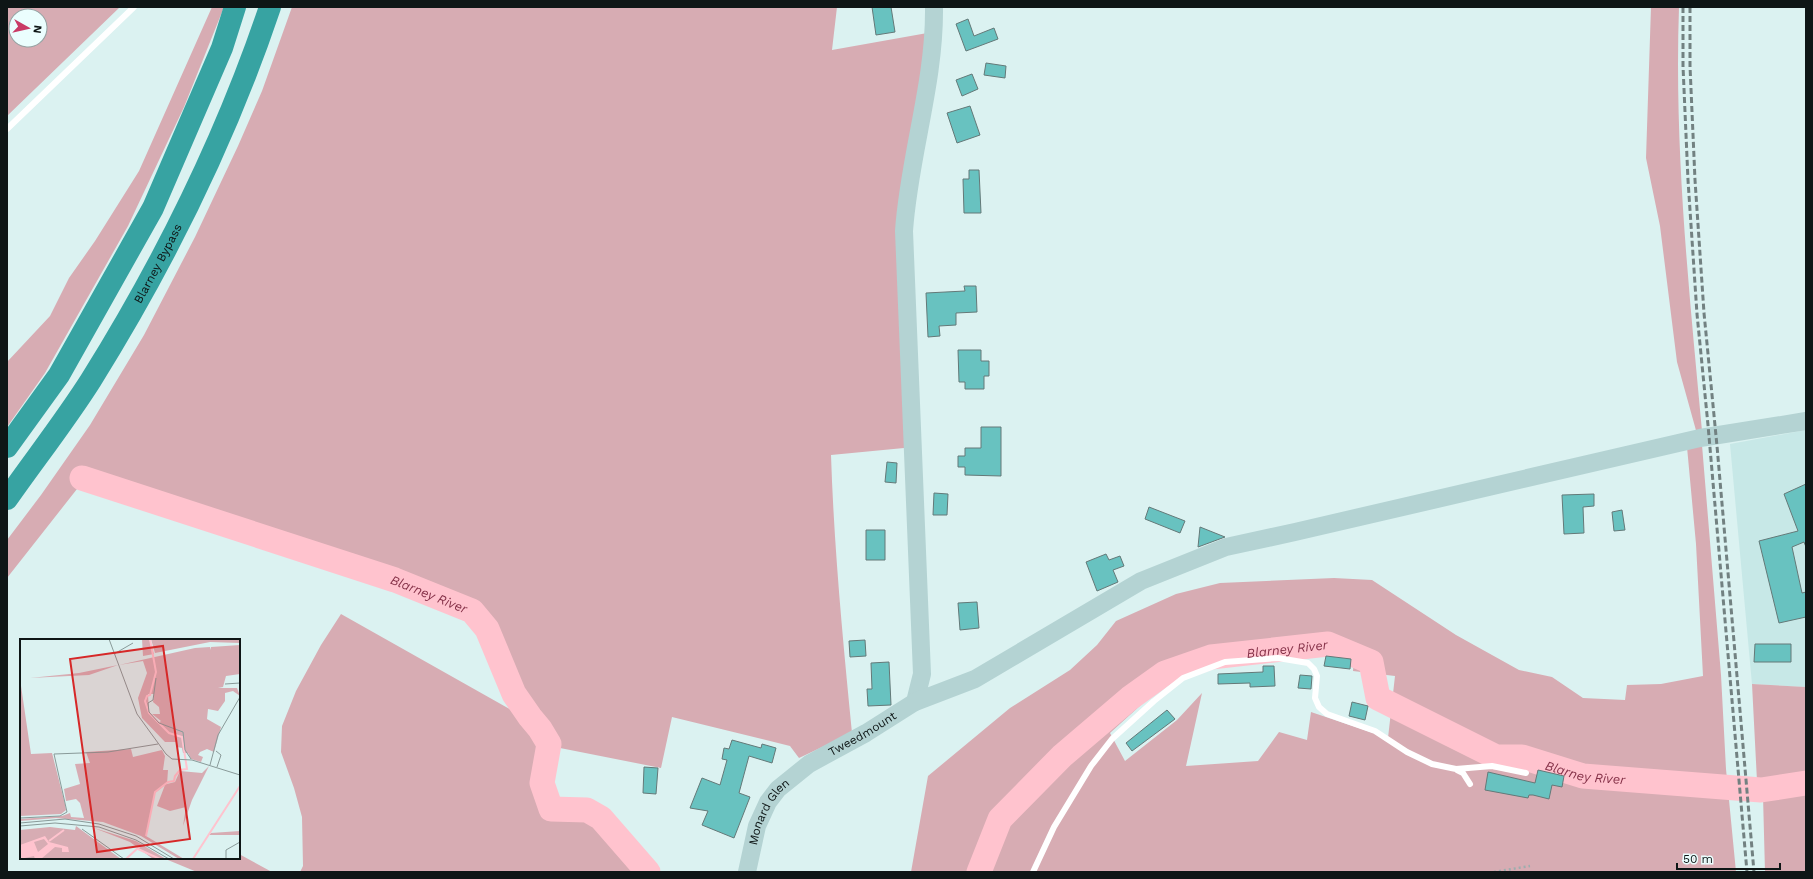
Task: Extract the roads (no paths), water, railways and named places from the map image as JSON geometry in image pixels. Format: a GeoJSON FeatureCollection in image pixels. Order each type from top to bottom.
{"type":"FeatureCollection","features":[{"type":"Feature","properties":{"kind":"highway"},"geometry":{"type":"LineString","coordinates":[[7,447],[59,375],[153,208],[222,48],[235,7]]}},
{"type":"Feature","properties":{"kind":"highway","name":"Blarney Bypass"},"geometry":{"type":"LineString","coordinates":[[7,499],[90,381],[136,306],[182,217],[217,142],[253,57],[270,7]]}},
{"type":"Feature","properties":{"kind":"street"},"geometry":{"type":"LineString","coordinates":[[915,702],[922,674],[904,231],[912,163],[918,137],[930,62],[934,7]]}},
{"type":"Feature","properties":{"kind":"street","name":"Tweedmount"},"geometry":{"type":"LineString","coordinates":[[809,764],[866,733],[915,702],[975,679],[1141,581],[1226,546],[1295,532],[1672,444],[1806,420]]}},
{"type":"Feature","properties":{"kind":"street","name":"Monard Glen"},"geometry":{"type":"LineString","coordinates":[[747,872],[756,832],[764,808],[778,789],[809,764]]}},
{"type":"Feature","properties":{"kind":"lane"},"geometry":{"type":"LineString","coordinates":[[7,130],[134,7]]}},
{"type":"Feature","properties":{"kind":"lane"},"geometry":{"type":"LineString","coordinates":[[1033,872],[1054,827],[1091,766],[1112,739],[1154,701],[1183,678],[1207,667],[1225,662],[1278,658],[1308,663],[1314,669],[1317,676],[1316,698],[1319,707],[1328,714],[1375,731],[1407,752],[1432,764],[1463,773],[1470,784]]}},
{"type":"Feature","properties":{"kind":"lane"},"geometry":{"type":"LineString","coordinates":[[1456,770],[1492,766],[1526,773]]}},
{"type":"Feature","properties":{"kind":"waterway","name":"Blarney River"},"geometry":{"type":"LineString","coordinates":[[82,478],[395,580],[472,611],[487,629],[514,694],[540,729],[549,744],[542,783],[551,809],[587,810],[601,818],[648,872]]}},
{"type":"Feature","properties":{"kind":"waterway","name":"Blarney River"},"geometry":{"type":"LineString","coordinates":[[979,872],[1000,819],[1062,756],[1130,698],[1165,673],[1211,657],[1328,644],[1371,662],[1378,698],[1496,757],[1522,757],[1583,776],[1761,790],[1806,783]]}},
{"type":"Feature","properties":{"kind":"railway"},"geometry":{"type":"LineString","coordinates":[[1683,7],[1683,66],[1688,180],[1697,314],[1747,872]]}},
{"type":"Feature","properties":{"kind":"railway"},"geometry":{"type":"LineString","coordinates":[[1690,7],[1690,66],[1695,180],[1704,313],[1754,872]]}}]}
